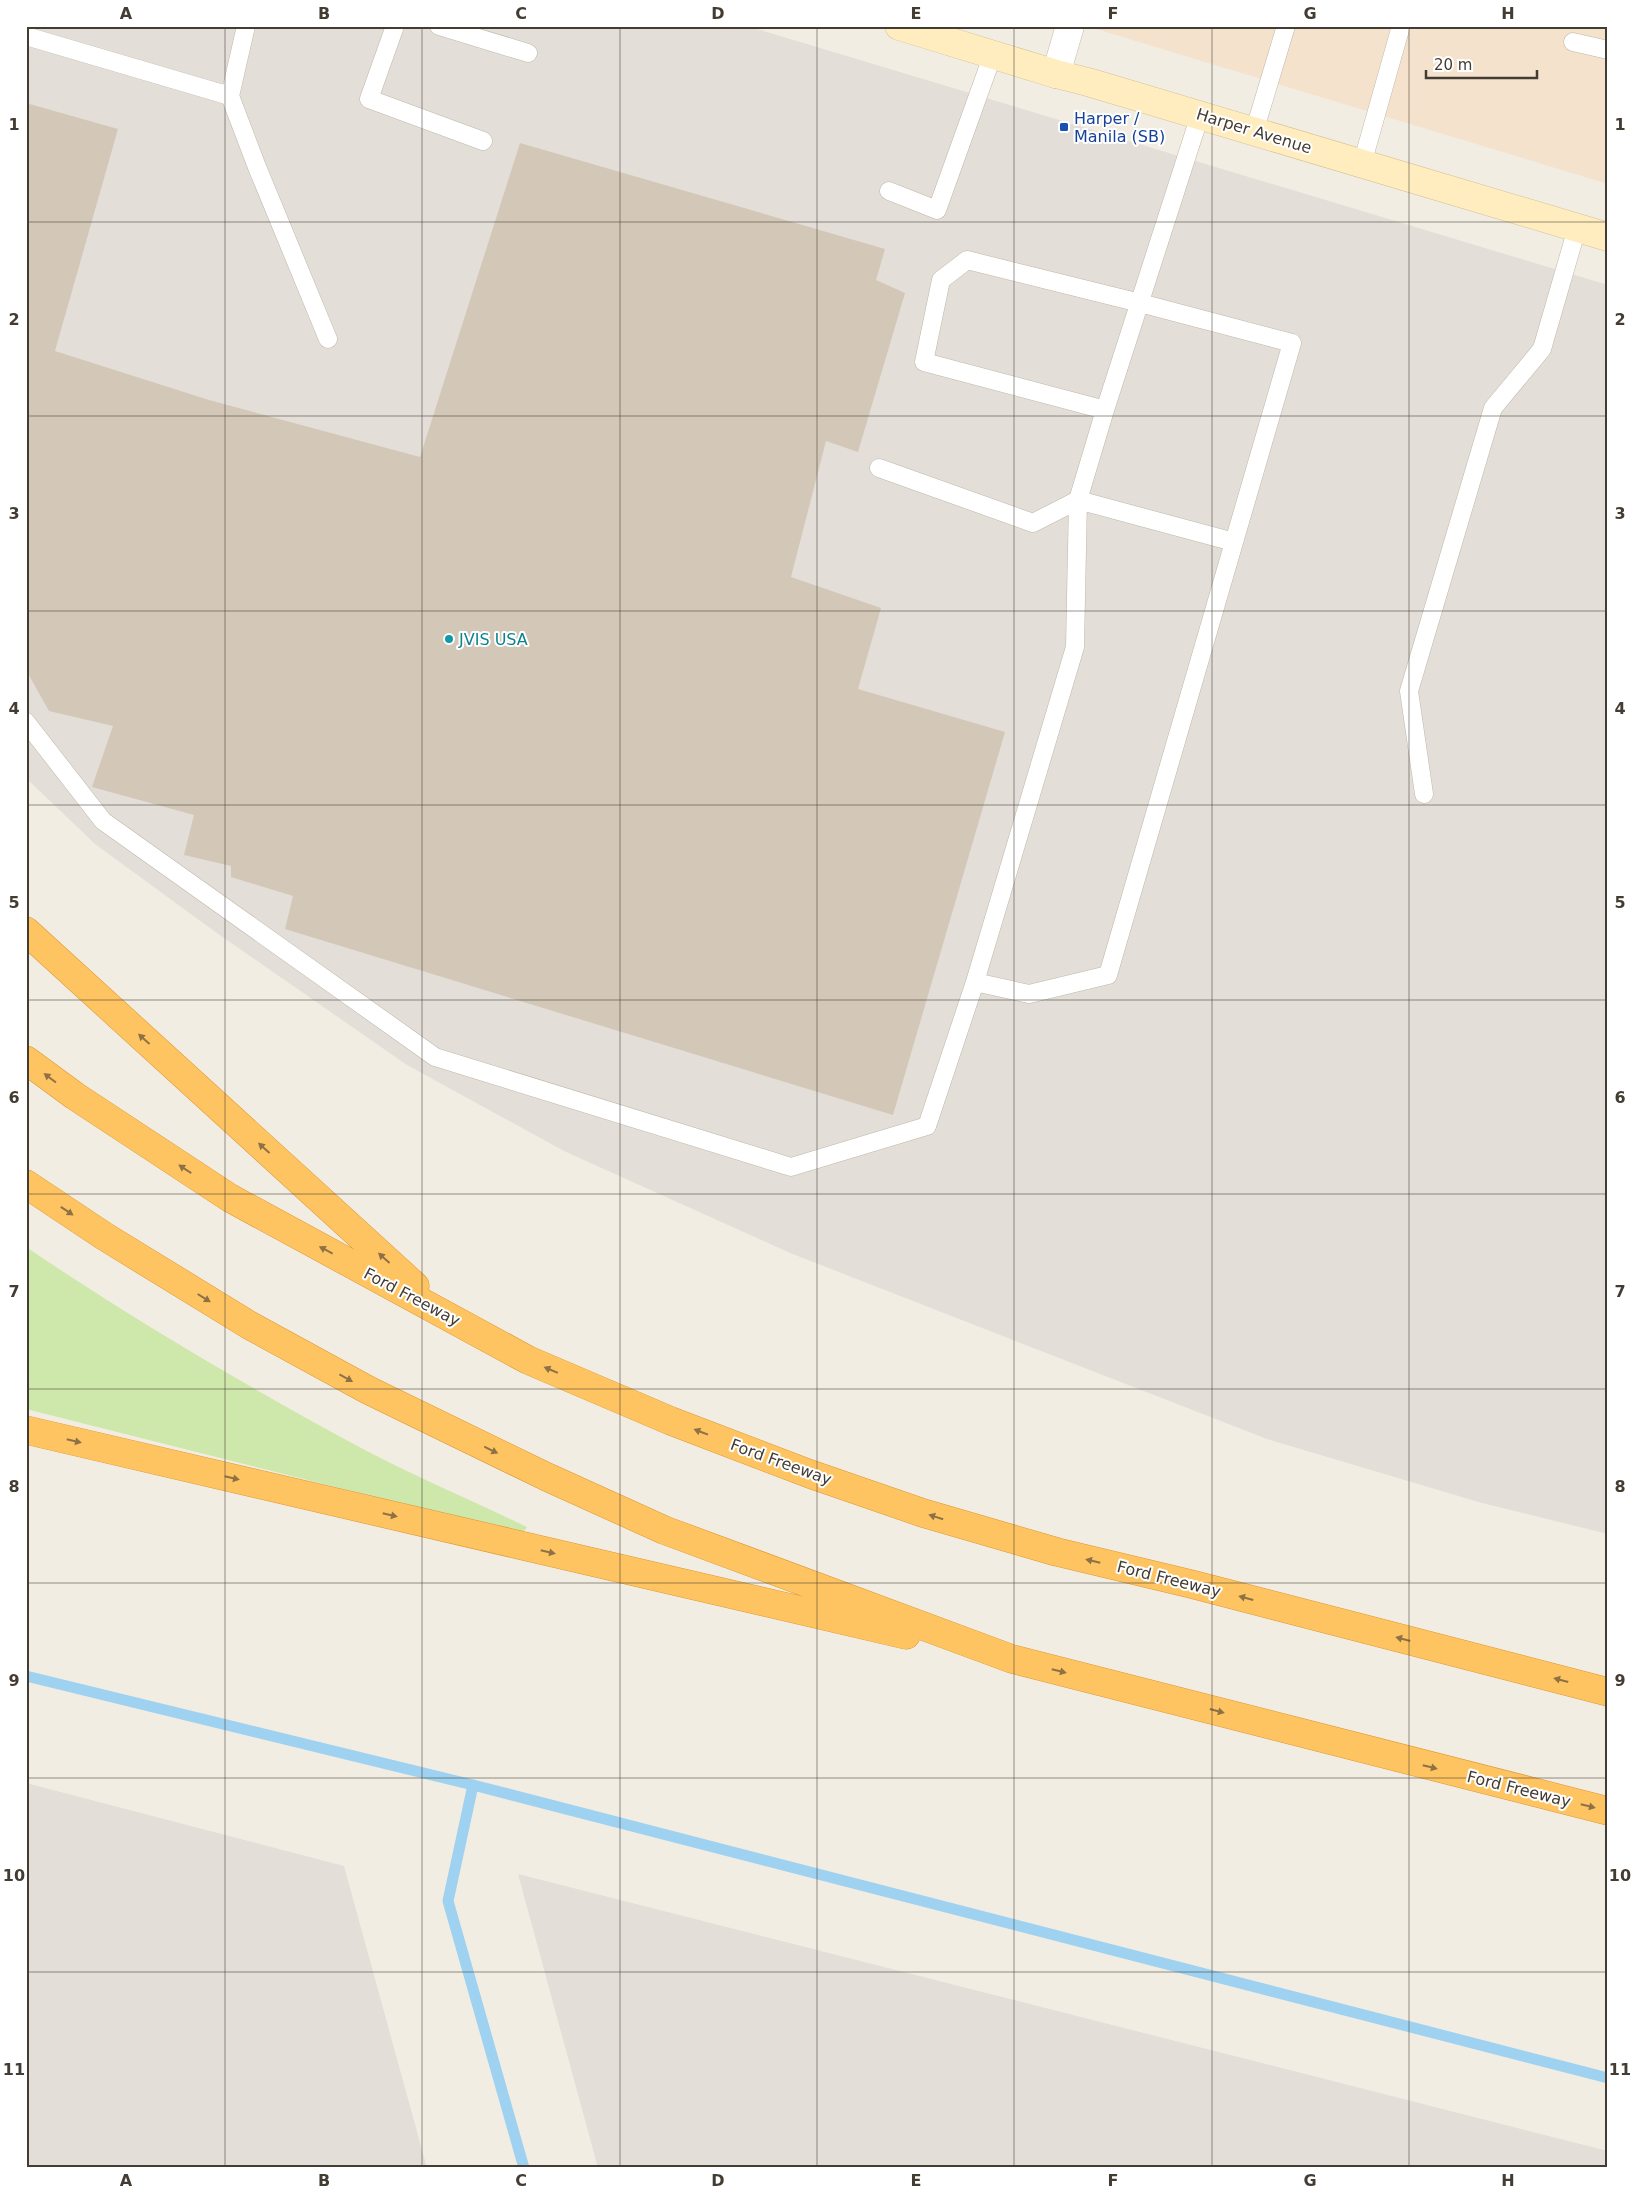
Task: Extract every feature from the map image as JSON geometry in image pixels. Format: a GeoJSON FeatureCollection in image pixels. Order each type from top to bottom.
{"type":"FeatureCollection","features":[{"type":"Feature","properties":{"kind":"highway"},"geometry":{"type":"LineString","coordinates":[[26,931],[446,1314]]}},
{"type":"Feature","properties":{"kind":"highway","name":"Ford Freeway"},"geometry":{"type":"LineString","coordinates":[[26,1060],[74,1096],[230,1198],[528,1360],[671,1421],[810,1474],[923,1512],[1057,1552],[1191,1584],[1608,1692]]}},
{"type":"Feature","properties":{"kind":"highway","name":"Ford Freeway"},"geometry":{"type":"LineString","coordinates":[[26,1184],[104,1236],[248,1325],[368,1390],[547,1477],[664,1530],[1012,1659],[1608,1811]]}},
{"type":"Feature","properties":{"kind":"highway"},"geometry":{"type":"LineString","coordinates":[[26,1430],[1012,1659]]}},
{"type":"Feature","properties":{"kind":"main road","name":"Harper Avenue"},"geometry":{"type":"LineString","coordinates":[[900,26],[1608,237]]}},
{"type":"Feature","properties":{"kind":"street"},"geometry":{"type":"LineString","coordinates":[[1056,74],[1070,26]]}},
{"type":"Feature","properties":{"kind":"lane"},"geometry":{"type":"LineString","coordinates":[[246,26],[230,96],[257,167],[328,339]]}},
{"type":"Feature","properties":{"kind":"lane"},"geometry":{"type":"LineString","coordinates":[[395,26],[368,99],[483,141]]}},
{"type":"Feature","properties":{"kind":"lane"},"geometry":{"type":"LineString","coordinates":[[439,26],[528,53]]}},
{"type":"Feature","properties":{"kind":"lane"},"geometry":{"type":"LineString","coordinates":[[1254,132],[1286,26]]}},
{"type":"Feature","properties":{"kind":"lane"},"geometry":{"type":"LineString","coordinates":[[1362,164],[1401,26]]}},
{"type":"Feature","properties":{"kind":"lane"},"geometry":{"type":"LineString","coordinates":[[26,36],[230,96]]}},
{"type":"Feature","properties":{"kind":"lane"},"geometry":{"type":"LineString","coordinates":[[1573,42],[1608,50]]}},
{"type":"Feature","properties":{"kind":"lane"},"geometry":{"type":"LineString","coordinates":[[889,191],[938,210],[993,54]]}},
{"type":"Feature","properties":{"kind":"lane"},"geometry":{"type":"LineString","coordinates":[[26,722],[103,821],[435,1057],[791,1167],[927,1126],[975,982],[1075,647],[1078,500],[1105,410],[1200,116]]}},
{"type":"Feature","properties":{"kind":"lane"},"geometry":{"type":"LineString","coordinates":[[1424,794],[1409,690],[1493,408],[1542,349],[1577,228]]}},
{"type":"Feature","properties":{"kind":"lane"},"geometry":{"type":"LineString","coordinates":[[975,982],[1029,994],[1108,975],[1292,344],[1140,303],[967,260],[941,280],[924,362],[1105,410]]}},
{"type":"Feature","properties":{"kind":"lane"},"geometry":{"type":"LineString","coordinates":[[879,468],[1033,523],[1078,500],[1234,542]]}},
{"type":"Feature","properties":{"kind":"shaded area"},"geometry":{"type":"Polygon","coordinates":[[[26,26],[747,26],[1608,285],[1608,1534],[1482,1503],[1267,1439],[790,1253],[564,1151],[407,1065],[214,931],[95,844],[26,778],[26,26]]]}},
{"type":"Feature","properties":{"kind":"shaded area"},"geometry":{"type":"Polygon","coordinates":[[[1086,26],[1608,26],[1608,184],[1506,153],[1086,26]]]}},
{"type":"Feature","properties":{"kind":"shaded area"},"geometry":{"type":"Polygon","coordinates":[[[26,1783],[344,1866],[427,2168],[26,2168],[26,1783]]]}},
{"type":"Feature","properties":{"kind":"shaded area"},"geometry":{"type":"Polygon","coordinates":[[[518,1874],[1608,2151],[1608,2168],[598,2168],[518,1874]]]}},
{"type":"Feature","properties":{"kind":"green space"},"geometry":{"type":"Polygon","coordinates":[[[26,1247],[150,1327],[277,1402],[383,1459],[527,1527],[522,1534],[26,1409],[26,1247]]]}},
{"type":"Feature","properties":{"kind":"building","name":"JVIS USA"},"geometry":{"type":"Polygon","coordinates":[[[26,103],[118,129],[55,351],[209,400],[420,457],[520,143],[885,249],[876,280],[905,293],[858,452],[826,441],[791,577],[881,608],[858,689],[1005,732],[893,1115],[285,929],[293,896],[231,877],[231,866],[184,855],[194,815],[92,787],[113,726],[49,711],[26,670],[26,103]]]}},
{"type":"Feature","properties":{"kind":"waterway"},"geometry":{"type":"LineString","coordinates":[[26,1676],[473,1785],[1608,2078]]}},
{"type":"Feature","properties":{"kind":"waterway"},"geometry":{"type":"LineString","coordinates":[[473,1785],[448,1901],[524,2168]]}},
{"type":"Feature","properties":{"kind":"place","name":"Harper / Manila (SB)"},"geometry":{"type":"Point","coordinates":[1064,127]}},
{"type":"Feature","properties":{"kind":"place","name":"JVIS USA"},"geometry":{"type":"Point","coordinates":[449,639]}}]}
